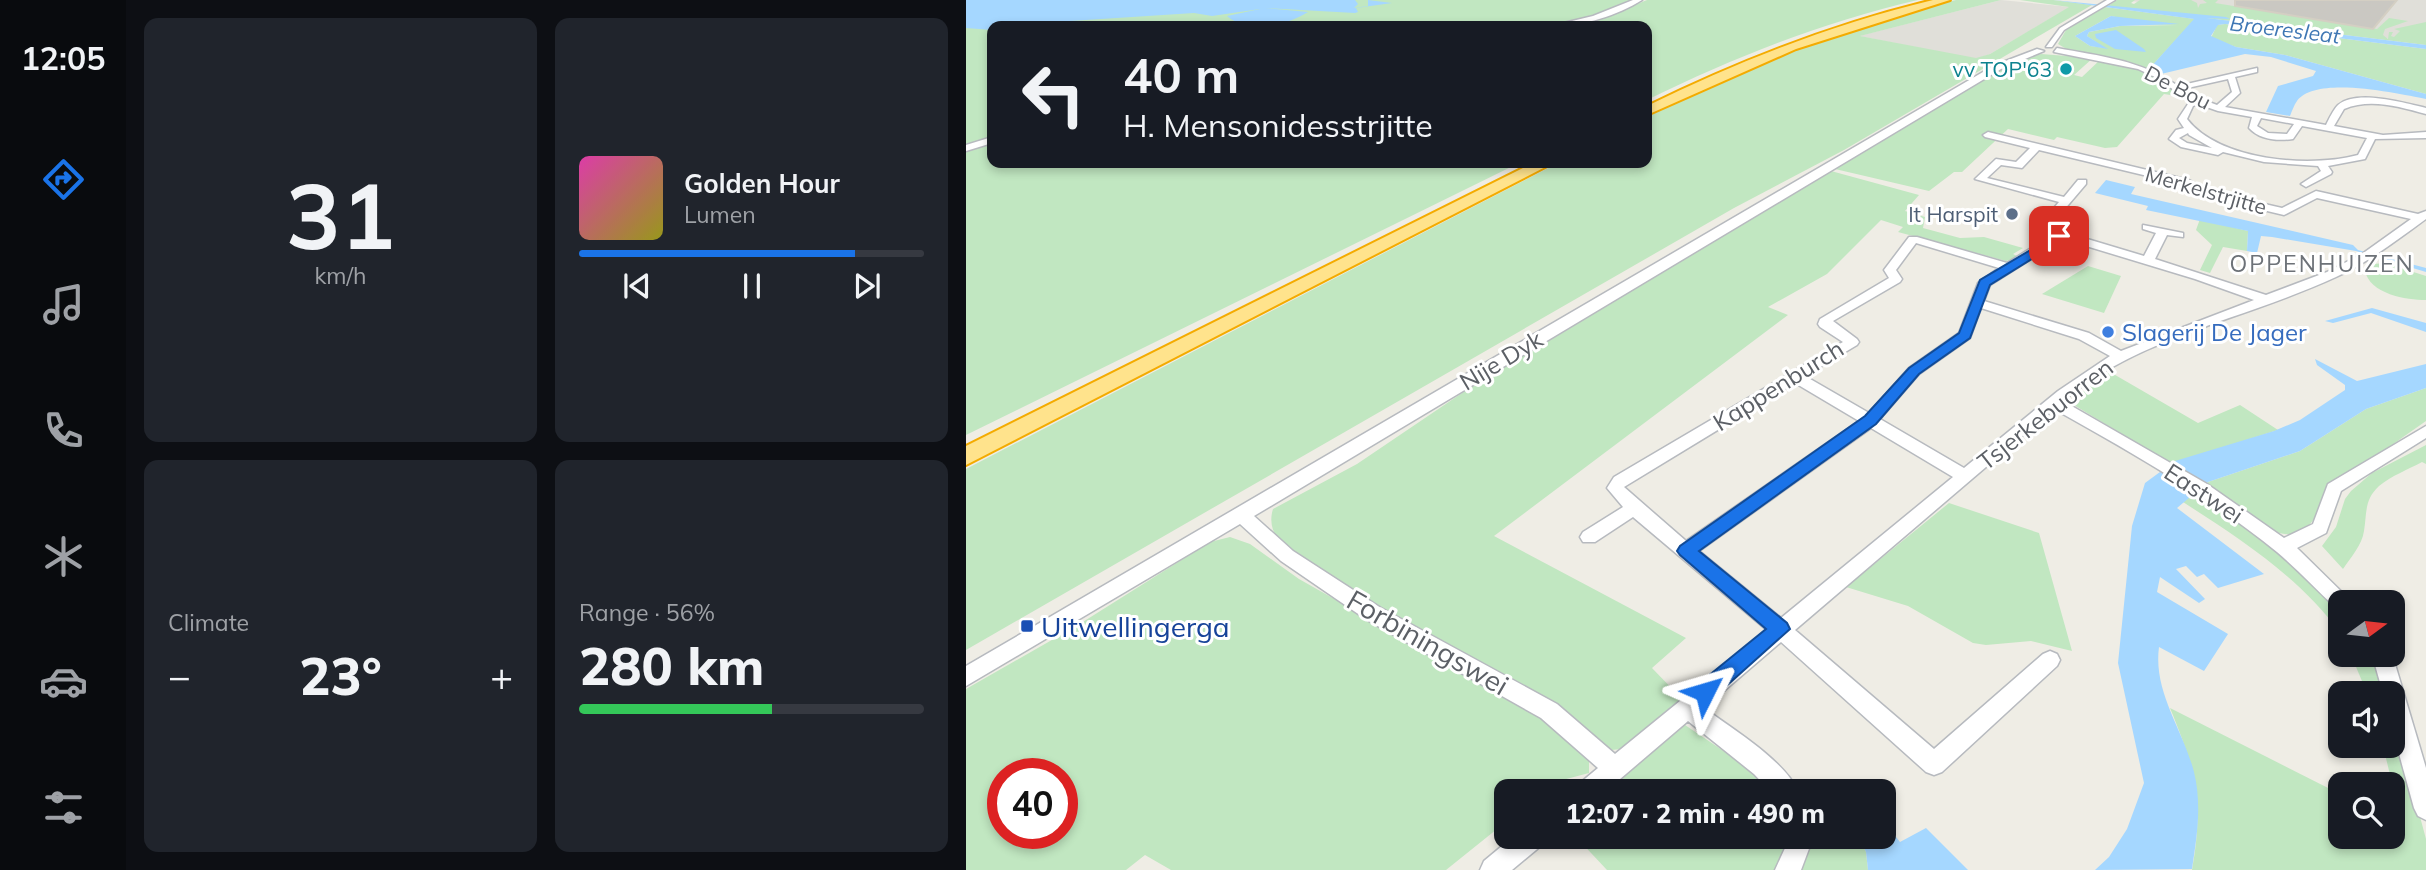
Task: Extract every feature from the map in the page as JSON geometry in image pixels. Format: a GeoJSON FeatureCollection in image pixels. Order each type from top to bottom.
{"type":"FeatureCollection","features":[{"type":"Feature","properties":{"kind":"highway"},"geometry":{"type":"LineString","coordinates":[[1652,101],[1729,64],[1788,40],[1859,17],[1927,0]]}},
{"type":"Feature","properties":{"kind":"highway"},"geometry":{"type":"LineString","coordinates":[[1652,109],[1802,41],[1945,0]]}},
{"type":"Feature","properties":{"kind":"highway"},"geometry":{"type":"LineString","coordinates":[[966,441],[1517,168]]}},
{"type":"Feature","properties":{"kind":"highway"},"geometry":{"type":"LineString","coordinates":[[966,456],[1535,168]]}},
{"type":"Feature","properties":{"kind":"street"},"geometry":{"type":"LineString","coordinates":[[1580,21],[1595,18],[1639,0]]}},
{"type":"Feature","properties":{"kind":"street","name":"Nije Dyk"},"geometry":{"type":"LineString","coordinates":[[966,677],[1986,74],[2049,49],[2062,29],[2105,4]]}},
{"type":"Feature","properties":{"kind":"street","name":"De Bou"},"geometry":{"type":"LineString","coordinates":[[2049,49],[2134,65],[2158,75],[2197,101],[2218,108],[2372,136],[2398,139],[2426,135]]}},
{"type":"Feature","properties":{"kind":"street"},"geometry":{"type":"LineString","coordinates":[[2178,88],[2254,70],[2251,67],[2265,69]]}},
{"type":"Feature","properties":{"kind":"street"},"geometry":{"type":"LineString","coordinates":[[2218,108],[2236,93],[2231,76]]}},
{"type":"Feature","properties":{"kind":"street"},"geometry":{"type":"LineString","coordinates":[[2197,101],[2190,104],[2182,119],[2188,130],[2233,152],[2277,162],[2322,165],[2362,157],[2372,136]]}},
{"type":"Feature","properties":{"kind":"street"},"geometry":{"type":"LineString","coordinates":[[2329,128],[2342,107],[2364,109],[2390,103],[2426,111]]}},
{"type":"Feature","properties":{"kind":"street"},"geometry":{"type":"LineString","coordinates":[[2258,115],[2252,126],[2255,131],[2276,137],[2294,134],[2299,123]]}},
{"type":"Feature","properties":{"kind":"street"},"geometry":{"type":"LineString","coordinates":[[2188,130],[2179,132],[2174,139],[2184,145],[2223,154],[2233,152]]}},
{"type":"Feature","properties":{"kind":"street","name":"Merkelstrjitte"},"geometry":{"type":"LineString","coordinates":[[1988,135],[2185,182],[2204,193],[2284,212],[2316,194],[2423,216]]}},
{"type":"Feature","properties":{"kind":"street"},"geometry":{"type":"LineString","coordinates":[[966,148],[987,142]]}},
{"type":"Feature","properties":{"kind":"street"},"geometry":{"type":"LineString","coordinates":[[2036,147],[2018,166],[1999,161],[1980,179],[2067,201]]}},
{"type":"Feature","properties":{"kind":"street"},"geometry":{"type":"LineString","coordinates":[[2305,184],[2327,172],[2322,165]]}},
{"type":"Feature","properties":{"kind":"street"},"geometry":{"type":"LineString","coordinates":[[2082,182],[2046,226],[2059,236],[2264,299]]}},
{"type":"Feature","properties":{"kind":"street","name":"Tsjerkebuorren"},"geometry":{"type":"LineString","coordinates":[[1602,779],[2053,402],[2120,356],[2331,275],[2370,254],[2423,216]]}},
{"type":"Feature","properties":{"kind":"street"},"geometry":{"type":"LineString","coordinates":[[2147,227],[2179,235]]}},
{"type":"Feature","properties":{"kind":"street"},"geometry":{"type":"LineString","coordinates":[[2147,261],[2163,231]]}},
{"type":"Feature","properties":{"kind":"street"},"geometry":{"type":"LineString","coordinates":[[1686,551],[1871,420],[1914,371],[1965,335],[1984,283],[2059,236]]}},
{"type":"Feature","properties":{"kind":"street","name":"Kappenburch"},"geometry":{"type":"LineString","coordinates":[[1633,508],[1615,488],[1620,481],[1852,342],[1825,324],[1827,319],[1896,279],[1890,270],[1913,239],[2007,267]]}},
{"type":"Feature","properties":{"kind":"street"},"geometry":{"type":"LineString","coordinates":[[1977,303],[2084,336],[2120,356]]}},
{"type":"Feature","properties":{"kind":"street"},"geometry":{"type":"LineString","coordinates":[[1794,376],[1965,476]]}},
{"type":"Feature","properties":{"kind":"street","name":"Eastwei"},"geometry":{"type":"LineString","coordinates":[[2053,402],[2202,491],[2283,547],[2329,590]]}},
{"type":"Feature","properties":{"kind":"street"},"geometry":{"type":"LineString","coordinates":[[2283,547],[2320,528],[2334,488],[2426,431]]}},
{"type":"Feature","properties":{"kind":"street"},"geometry":{"type":"LineString","coordinates":[[1589,537],[1633,508],[1780,629],[1934,764],[2050,660]]}},
{"type":"Feature","properties":{"kind":"street","name":"Forbiningswei"},"geometry":{"type":"LineString","coordinates":[[1241,514],[1287,556],[1374,614],[1549,711],[1615,768]]}},
{"type":"Feature","properties":{"kind":"street"},"geometry":{"type":"LineString","coordinates":[[2386,667],[2426,808]]}},
{"type":"Feature","properties":{"kind":"street"},"geometry":{"type":"LineString","coordinates":[[1686,708],[1762,766],[1774,779]]}},
{"type":"Feature","properties":{"kind":"street"},"geometry":{"type":"LineString","coordinates":[[1493,870],[1518,849]]}},
{"type":"Feature","properties":{"kind":"street"},"geometry":{"type":"LineString","coordinates":[[1788,870],[1797,849]]}},
{"type":"Feature","properties":{"kind":"shaded area"},"geometry":{"type":"Polygon","coordinates":[[[2001,0],[2070,7],[1990,54],[1976,59],[1859,36],[2001,0]]]}},
{"type":"Feature","properties":{"kind":"shaded area"},"geometry":{"type":"Polygon","coordinates":[[[2125,0],[2426,0],[2426,25],[2397,40],[2125,0]]]}},
{"type":"Feature","properties":{"kind":"green space"},"geometry":{"type":"Polygon","coordinates":[[[966,0],[1634,0],[1574,21],[987,21],[987,139],[966,145],[966,0]]]}},
{"type":"Feature","properties":{"kind":"green space"},"geometry":{"type":"Polygon","coordinates":[[[1647,0],[1918,0],[1848,19],[1780,42],[1652,98],[1652,21],[1590,21],[1647,0]]]}},
{"type":"Feature","properties":{"kind":"green space"},"geometry":{"type":"Polygon","coordinates":[[[1956,0],[2001,0],[1860,36],[1976,58],[1990,54],[2069,7],[2020,0],[2053,0],[2092,5],[1844,150],[1734,208],[966,650],[966,469],[1548,168],[1652,168],[1652,115],[1797,48],[1915,10],[1956,0]]]}},
{"type":"Feature","properties":{"kind":"green space"},"geometry":{"type":"Polygon","coordinates":[[[2117,0],[2135,0],[2131,3],[2134,4],[2140,0],[2191,0],[2197,3],[2198,8],[2200,4],[2207,3],[2203,0],[2218,0],[2215,3],[2377,29],[2389,18],[2408,21],[2385,29],[2383,35],[2388,39],[2389,32],[2393,32],[2391,36],[2394,37],[2400,31],[2394,29],[2426,22],[2426,45],[2108,6],[2117,0]]]}},
{"type":"Feature","properties":{"kind":"green space"},"geometry":{"type":"Polygon","coordinates":[[[2105,7],[2195,19],[2149,69],[2070,51],[2058,44],[2066,30],[2105,7]],[[2111,16],[2075,36],[2090,46],[2105,48],[2087,36],[2089,32],[2120,26],[2178,25],[2124,24],[2122,21],[2129,20],[2111,16]]]}},
{"type":"Feature","properties":{"kind":"green space"},"geometry":{"type":"Polygon","coordinates":[[[2217,25],[2426,49],[2426,94],[2285,55],[2236,47],[2211,38],[2217,25]]]}},
{"type":"Feature","properties":{"kind":"green space"},"geometry":{"type":"Polygon","coordinates":[[[2041,54],[2093,58],[2074,75],[2082,77],[2101,59],[2143,70],[2189,98],[2164,94],[2117,147],[2105,148],[2057,137],[2054,140],[2008,129],[1962,172],[1954,172],[1929,191],[1835,169],[2013,62],[2041,54]]]}},
{"type":"Feature","properties":{"kind":"green space"},"geometry":{"type":"Polygon","coordinates":[[[987,146],[987,168],[1509,168],[966,435],[966,152],[987,146]]]}},
{"type":"Feature","properties":{"kind":"green space"},"geometry":{"type":"Polygon","coordinates":[[[1831,171],[1919,195],[1905,211],[1925,217],[1923,228],[1960,238],[1984,237],[2023,248],[2013,254],[2019,257],[2006,261],[1898,232],[1903,227],[1881,220],[1827,274],[1768,307],[1788,315],[1494,536],[1686,638],[1652,668],[1682,699],[1622,749],[1611,750],[1601,746],[1439,643],[1290,554],[1278,539],[1271,522],[1273,509],[1357,464],[1462,393],[1831,171]]]}},
{"type":"Feature","properties":{"kind":"green space"},"geometry":{"type":"Polygon","coordinates":[[[2200,219],[2248,231],[2247,251],[2223,247],[2210,273],[2200,270],[2212,245],[2196,230],[2200,219]]]}},
{"type":"Feature","properties":{"kind":"green space"},"geometry":{"type":"Polygon","coordinates":[[[2385,263],[2426,276],[2426,300],[2399,297],[2374,285],[2365,271],[2374,264],[2385,263]]]}},
{"type":"Feature","properties":{"kind":"green space"},"geometry":{"type":"Polygon","coordinates":[[[2088,266],[2121,276],[2104,313],[2042,294],[2088,266]]]}},
{"type":"Feature","properties":{"kind":"green space"},"geometry":{"type":"Polygon","coordinates":[[[2110,372],[2198,423],[2240,405],[2278,430],[2171,464],[2069,402],[2110,372]]]}},
{"type":"Feature","properties":{"kind":"green space"},"geometry":{"type":"Polygon","coordinates":[[[2426,388],[2426,421],[2353,476],[2330,498],[2309,525],[2299,532],[2282,533],[2258,524],[2203,487],[2208,482],[2300,451],[2366,409],[2426,388]]]}},
{"type":"Feature","properties":{"kind":"green space"},"geometry":{"type":"Polygon","coordinates":[[[2426,445],[2426,464],[2422,462],[2400,473],[2374,491],[2367,507],[2361,541],[2343,569],[2322,546],[2336,527],[2345,499],[2372,473],[2426,445]]]}},
{"type":"Feature","properties":{"kind":"green space"},"geometry":{"type":"Polygon","coordinates":[[[2194,493],[2292,558],[2328,591],[2328,618],[2307,594],[2268,560],[2183,502],[2194,493]]]}},
{"type":"Feature","properties":{"kind":"green space"},"geometry":{"type":"Polygon","coordinates":[[[1949,503],[2039,533],[2072,651],[2031,641],[1986,645],[1973,643],[1908,606],[1846,587],[1949,503]]]}},
{"type":"Feature","properties":{"kind":"green space"},"geometry":{"type":"Polygon","coordinates":[[[1230,537],[1250,544],[1299,579],[1529,709],[1567,735],[1589,759],[1589,773],[1566,779],[1494,779],[1494,831],[1446,870],[1171,870],[1145,855],[1126,870],[966,870],[966,689],[1078,625],[1210,542],[1230,537]]]}},
{"type":"Feature","properties":{"kind":"green space"},"geometry":{"type":"Polygon","coordinates":[[[2356,667],[2377,667],[2382,681],[2362,681],[2356,667]]]}},
{"type":"Feature","properties":{"kind":"green space"},"geometry":{"type":"Polygon","coordinates":[[[2170,708],[2328,788],[2328,849],[2405,849],[2405,772],[2389,772],[2386,758],[2404,758],[2426,839],[2426,870],[2192,870],[2196,846],[2197,806],[2192,769],[2170,708]]]}},
{"type":"Feature","properties":{"kind":"green space"},"geometry":{"type":"Polygon","coordinates":[[[1685,725],[1765,779],[1620,779],[1685,725]]]}},
{"type":"Feature","properties":{"kind":"green space"},"geometry":{"type":"Polygon","coordinates":[[[1587,849],[1865,849],[1868,870],[1607,870],[1587,849]]]}},
{"type":"Feature","properties":{"kind":"water"},"geometry":{"type":"Polygon","coordinates":[[[966,0],[1355,0],[1358,4],[1354,8],[1368,6],[1368,0],[1392,3],[1356,8],[1358,12],[1355,13],[1265,8],[1308,12],[1289,21],[1235,21],[1227,16],[1260,9],[1212,16],[1194,13],[1070,21],[987,21],[987,30],[966,28],[966,0]]]}},
{"type":"Feature","properties":{"kind":"water","name":"Broeresleat"},"geometry":{"type":"Polygon","coordinates":[[[2053,0],[2226,17],[2230,19],[2207,18],[2426,45],[2426,49],[2225,24],[2218,25],[2211,36],[2236,47],[2285,55],[2426,94],[2426,99],[2358,88],[2321,89],[2307,93],[2297,101],[2290,116],[2266,112],[2278,86],[2313,76],[2316,71],[2271,57],[2245,54],[2161,74],[2149,69],[2194,19],[2053,0]]]}},
{"type":"Feature","properties":{"kind":"water"},"geometry":{"type":"Polygon","coordinates":[[[2111,16],[2179,24],[2120,26],[2089,32],[2087,36],[2108,49],[2090,46],[2075,36],[2111,16]]]}},
{"type":"Feature","properties":{"kind":"water"},"geometry":{"type":"Polygon","coordinates":[[[2116,30],[2146,52],[2115,49],[2096,38],[2095,34],[2116,30]]]}},
{"type":"Feature","properties":{"kind":"water"},"geometry":{"type":"Polygon","coordinates":[[[2106,180],[2135,187],[2131,194],[2353,245],[2358,250],[2426,268],[2426,272],[2356,251],[2272,237],[2261,236],[2257,253],[2247,251],[2248,231],[2146,210],[2148,206],[2095,193],[2106,180]]]}},
{"type":"Feature","properties":{"kind":"water"},"geometry":{"type":"Polygon","coordinates":[[[2372,308],[2426,323],[2426,332],[2371,313],[2333,323],[2325,321],[2372,308]]]}},
{"type":"Feature","properties":{"kind":"water"},"geometry":{"type":"Polygon","coordinates":[[[2315,359],[2357,381],[2426,364],[2426,388],[2366,409],[2300,451],[2208,482],[2177,508],[2264,574],[2218,588],[2204,574],[2197,577],[2186,566],[2176,569],[2205,599],[2199,603],[2160,577],[2157,592],[2228,634],[2204,671],[2159,647],[2160,679],[2189,756],[2198,796],[2192,869],[2095,870],[2109,857],[2127,829],[2144,783],[2118,663],[2132,526],[2145,483],[2175,461],[2274,431],[2300,420],[2345,390],[2345,385],[2317,365],[2315,359]]]}},
{"type":"Feature","properties":{"kind":"water"},"geometry":{"type":"Polygon","coordinates":[[[1926,828],[1968,870],[1868,870],[1865,849],[1896,849],[1896,837],[1900,842],[1926,828]]]}},
{"type":"Feature","properties":{"kind":"building"},"geometry":{"type":"Polygon","coordinates":[[[2235,0],[2397,0],[2373,29],[2235,6],[2235,0]]]}},
{"type":"Feature","properties":{"kind":"place","name":"vv TOP'63"},"geometry":{"type":"Point","coordinates":[2066,69]}},
{"type":"Feature","properties":{"kind":"place","name":"It Harspit"},"geometry":{"type":"Point","coordinates":[2012,214]}},
{"type":"Feature","properties":{"kind":"place","name":"Slagerij De Jager"},"geometry":{"type":"Point","coordinates":[2108,332]}},
{"type":"Feature","properties":{"kind":"place","name":"Uitwellingerga"},"geometry":{"type":"Point","coordinates":[1027,626]}},
{"type":"Feature","properties":{"kind":"district","name":"OPPENHUIZEN"},"geometry":{"type":"Point","coordinates":[2322,263]}},
{"type":"Feature","properties":{"kind":"route"},"geometry":{"type":"LineString","coordinates":[[1705,692],[1780,629],[1686,551],[1871,420],[1914,371],[1965,335],[1984,283],[2059,236]]}}]}
